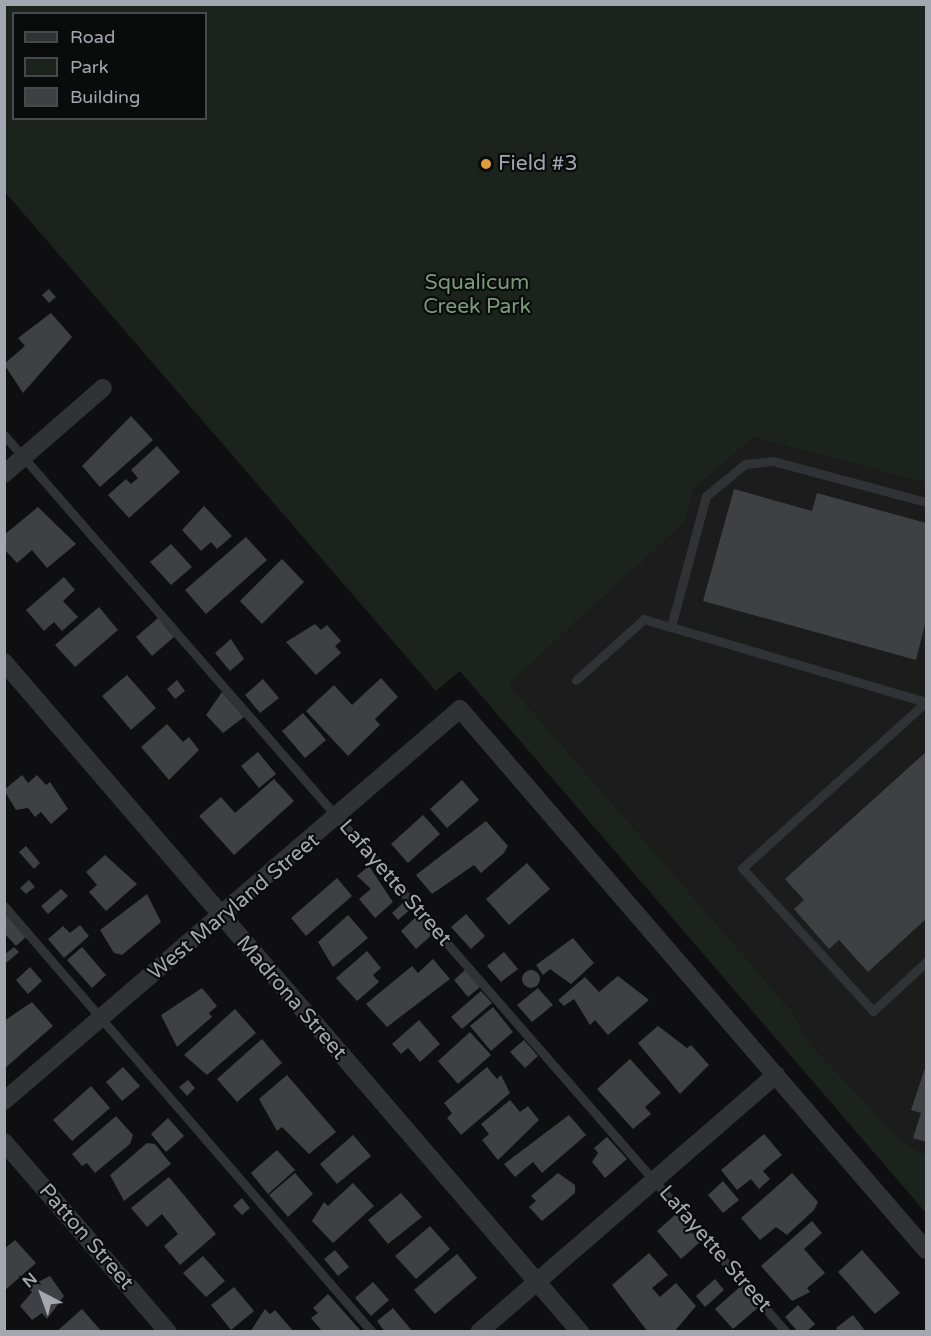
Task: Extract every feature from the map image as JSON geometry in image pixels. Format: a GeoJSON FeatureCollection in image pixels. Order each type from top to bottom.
{"type":"FeatureCollection","features":[{"type":"Feature","properties":{"kind":"street"},"geometry":{"type":"LineString","coordinates":[[4,474],[103,388]]}},
{"type":"Feature","properties":{"kind":"street","name":"Madrona Street"},"geometry":{"type":"LineString","coordinates":[[4,662],[222,919],[580,1332]]}},
{"type":"Feature","properties":{"kind":"street","name":"West Maryland Street"},"geometry":{"type":"LineString","coordinates":[[4,1101],[222,919],[460,709],[776,1075]]}},
{"type":"Feature","properties":{"kind":"street"},"geometry":{"type":"LineString","coordinates":[[479,1332],[776,1075],[927,1250]]}},
{"type":"Feature","properties":{"kind":"street","name":"Patton Street"},"geometry":{"type":"LineString","coordinates":[[4,1142],[168,1332]]}},
{"type":"Feature","properties":{"kind":"lane","name":"Lafayette Street"},"geometry":{"type":"LineString","coordinates":[[4,435],[786,1332]]}},
{"type":"Feature","properties":{"kind":"lane"},"geometry":{"type":"LineString","coordinates":[[671,627],[706,496],[745,464],[773,461],[927,502]]}},
{"type":"Feature","properties":{"kind":"lane"},"geometry":{"type":"LineString","coordinates":[[576,680],[644,619],[927,702]]}},
{"type":"Feature","properties":{"kind":"lane"},"geometry":{"type":"LineString","coordinates":[[927,702],[742,868],[873,1011],[927,962]]}},
{"type":"Feature","properties":{"kind":"lane"},"geometry":{"type":"LineString","coordinates":[[4,906],[372,1332]]}},
{"type":"Feature","properties":{"kind":"shaded area"},"geometry":{"type":"Polygon","coordinates":[[[754,437],[926,483],[926,1156],[903,1142],[813,1047],[791,1010],[509,684],[684,523],[694,489],[754,437]]]}},
{"type":"Feature","properties":{"kind":"green space","name":"Squalicum Creek Park"},"geometry":{"type":"Polygon","coordinates":[[[4,5],[926,5],[926,483],[754,437],[694,489],[684,523],[509,684],[791,1010],[813,1047],[903,1142],[926,1156],[926,1213],[460,671],[436,691],[5,192],[4,5]]]}},
{"type":"Feature","properties":{"kind":"building"},"geometry":{"type":"Polygon","coordinates":[[[49,289],[56,297],[49,303],[42,295],[49,289]]]}},
{"type":"Feature","properties":{"kind":"building"},"geometry":{"type":"Polygon","coordinates":[[[51,313],[72,337],[23,393],[4,364],[25,346],[18,338],[51,313]]]}},
{"type":"Feature","properties":{"kind":"building"},"geometry":{"type":"Polygon","coordinates":[[[131,416],[153,440],[100,487],[82,466],[131,416]]]}},
{"type":"Feature","properties":{"kind":"building"},"geometry":{"type":"Polygon","coordinates":[[[157,446],[180,472],[129,518],[108,495],[126,479],[131,484],[138,478],[131,470],[157,446]]]}},
{"type":"Feature","properties":{"kind":"building"},"geometry":{"type":"Polygon","coordinates":[[[734,489],[812,511],[817,493],[926,523],[926,620],[916,660],[703,601],[734,489]]]}},
{"type":"Feature","properties":{"kind":"building"},"geometry":{"type":"Polygon","coordinates":[[[204,506],[232,536],[217,549],[211,542],[201,551],[182,530],[204,506]]]}},
{"type":"Feature","properties":{"kind":"building"},"geometry":{"type":"Polygon","coordinates":[[[38,507],[76,544],[47,568],[32,550],[17,563],[4,549],[4,535],[38,507]]]}},
{"type":"Feature","properties":{"kind":"building"},"geometry":{"type":"Polygon","coordinates":[[[246,537],[267,560],[206,614],[185,590],[246,537]]]}},
{"type":"Feature","properties":{"kind":"building"},"geometry":{"type":"Polygon","coordinates":[[[171,544],[192,567],[171,585],[150,562],[171,544]]]}},
{"type":"Feature","properties":{"kind":"building"},"geometry":{"type":"Polygon","coordinates":[[[282,559],[304,582],[262,624],[240,601],[282,559]]]}},
{"type":"Feature","properties":{"kind":"building"},"geometry":{"type":"Polygon","coordinates":[[[64,577],[75,590],[63,601],[78,617],[62,631],[54,622],[44,631],[26,610],[64,577]]]}},
{"type":"Feature","properties":{"kind":"building"},"geometry":{"type":"Polygon","coordinates":[[[99,607],[118,630],[75,667],[55,645],[99,607]]]}},
{"type":"Feature","properties":{"kind":"building"},"geometry":{"type":"Polygon","coordinates":[[[158,618],[174,637],[152,656],[136,637],[158,618]]]}},
{"type":"Feature","properties":{"kind":"building"},"geometry":{"type":"Polygon","coordinates":[[[315,624],[321,630],[327,625],[341,641],[335,646],[341,653],[316,675],[286,642],[315,624]]]}},
{"type":"Feature","properties":{"kind":"building"},"geometry":{"type":"Polygon","coordinates":[[[231,639],[244,659],[230,671],[215,653],[231,639]]]}},
{"type":"Feature","properties":{"kind":"building"},"geometry":{"type":"Polygon","coordinates":[[[127,675],[156,708],[131,730],[102,696],[127,675]]]}},
{"type":"Feature","properties":{"kind":"building"},"geometry":{"type":"Polygon","coordinates":[[[381,678],[398,697],[375,719],[380,725],[348,756],[306,711],[334,685],[352,705],[381,678]]]}},
{"type":"Feature","properties":{"kind":"building"},"geometry":{"type":"Polygon","coordinates":[[[263,679],[279,698],[260,713],[245,695],[263,679]]]}},
{"type":"Feature","properties":{"kind":"building"},"geometry":{"type":"Polygon","coordinates":[[[177,680],[185,691],[175,699],[167,689],[177,680]]]}},
{"type":"Feature","properties":{"kind":"building"},"geometry":{"type":"Polygon","coordinates":[[[222,692],[244,717],[223,733],[206,715],[222,692]]]}},
{"type":"Feature","properties":{"kind":"building"},"geometry":{"type":"Polygon","coordinates":[[[303,713],[326,740],[305,758],[282,731],[303,713]]]}},
{"type":"Feature","properties":{"kind":"building"},"geometry":{"type":"Polygon","coordinates":[[[167,724],[183,742],[189,737],[199,750],[169,780],[141,747],[167,724]]]}},
{"type":"Feature","properties":{"kind":"building"},"geometry":{"type":"Polygon","coordinates":[[[258,752],[276,774],[259,788],[241,766],[258,752]]]}},
{"type":"Feature","properties":{"kind":"building"},"geometry":{"type":"Polygon","coordinates":[[[926,752],[926,919],[868,972],[839,940],[829,949],[794,909],[804,900],[785,879],[926,752]]]}},
{"type":"Feature","properties":{"kind":"building"},"geometry":{"type":"Polygon","coordinates":[[[22,775],[28,783],[37,775],[46,785],[50,782],[68,809],[51,824],[41,812],[35,817],[28,808],[16,810],[4,790],[22,775]]]}},
{"type":"Feature","properties":{"kind":"building"},"geometry":{"type":"Polygon","coordinates":[[[274,779],[294,801],[234,855],[199,816],[221,797],[235,813],[274,779]]]}},
{"type":"Feature","properties":{"kind":"building"},"geometry":{"type":"Polygon","coordinates":[[[462,780],[479,800],[447,828],[430,809],[462,780]]]}},
{"type":"Feature","properties":{"kind":"building"},"geometry":{"type":"Polygon","coordinates":[[[423,815],[440,834],[408,863],[391,844],[423,815]]]}},
{"type":"Feature","properties":{"kind":"building"},"geometry":{"type":"Polygon","coordinates":[[[486,821],[508,846],[504,853],[481,873],[474,865],[432,894],[416,875],[486,821]]]}},
{"type":"Feature","properties":{"kind":"building"},"geometry":{"type":"Polygon","coordinates":[[[26,846],[40,863],[34,869],[19,852],[26,846]]]}},
{"type":"Feature","properties":{"kind":"building"},"geometry":{"type":"Polygon","coordinates":[[[105,855],[137,884],[106,911],[89,892],[97,885],[86,872],[105,855]]]}},
{"type":"Feature","properties":{"kind":"building"},"geometry":{"type":"Polygon","coordinates":[[[527,863],[550,889],[509,925],[486,899],[527,863]]]}},
{"type":"Feature","properties":{"kind":"building"},"geometry":{"type":"Polygon","coordinates":[[[369,866],[393,902],[375,918],[359,899],[371,889],[357,876],[369,866]]]}},
{"type":"Feature","properties":{"kind":"building"},"geometry":{"type":"Polygon","coordinates":[[[337,878],[352,896],[306,936],[291,918],[337,878]]]}},
{"type":"Feature","properties":{"kind":"building"},"geometry":{"type":"Polygon","coordinates":[[[29,880],[35,887],[26,894],[20,888],[29,880]]]}},
{"type":"Feature","properties":{"kind":"building"},"geometry":{"type":"Polygon","coordinates":[[[61,889],[68,896],[48,914],[41,906],[61,889]]]}},
{"type":"Feature","properties":{"kind":"building"},"geometry":{"type":"Polygon","coordinates":[[[147,894],[161,922],[122,955],[114,953],[100,930],[147,894]]]}},
{"type":"Feature","properties":{"kind":"building"},"geometry":{"type":"Polygon","coordinates":[[[406,900],[412,908],[398,920],[392,913],[406,900]]]}},
{"type":"Feature","properties":{"kind":"building"},"geometry":{"type":"Polygon","coordinates":[[[6,913],[26,937],[16,946],[4,933],[6,913]]]}},
{"type":"Feature","properties":{"kind":"building"},"geometry":{"type":"Polygon","coordinates":[[[466,914],[485,936],[471,949],[451,927],[466,914]]]}},
{"type":"Feature","properties":{"kind":"building"},"geometry":{"type":"Polygon","coordinates":[[[348,915],[368,938],[333,967],[318,942],[348,915]]]}},
{"type":"Feature","properties":{"kind":"building"},"geometry":{"type":"Polygon","coordinates":[[[418,915],[434,933],[416,949],[401,931],[418,915]]]}},
{"type":"Feature","properties":{"kind":"building"},"geometry":{"type":"Polygon","coordinates":[[[80,925],[89,936],[64,958],[48,939],[63,926],[70,933],[80,925]]]}},
{"type":"Feature","properties":{"kind":"building"},"geometry":{"type":"Polygon","coordinates":[[[573,938],[594,963],[571,984],[550,969],[543,975],[536,965],[573,938]]]}},
{"type":"Feature","properties":{"kind":"building"},"geometry":{"type":"Polygon","coordinates":[[[14,947],[19,952],[6,963],[4,955],[14,947]]]}},
{"type":"Feature","properties":{"kind":"building"},"geometry":{"type":"Polygon","coordinates":[[[82,947],[106,975],[92,988],[67,960],[82,947]]]}},
{"type":"Feature","properties":{"kind":"building"},"geometry":{"type":"Polygon","coordinates":[[[367,951],[381,968],[373,975],[379,982],[357,1001],[336,978],[367,951]]]}},
{"type":"Feature","properties":{"kind":"building"},"geometry":{"type":"Polygon","coordinates":[[[504,952],[518,969],[501,982],[487,966],[504,952]]]}},
{"type":"Feature","properties":{"kind":"building"},"geometry":{"type":"Polygon","coordinates":[[[433,959],[450,979],[387,1027],[366,1004],[412,966],[418,973],[433,959]]]}},
{"type":"Feature","properties":{"kind":"building"},"geometry":{"type":"Polygon","coordinates":[[[30,967],[42,981],[28,994],[16,980],[30,967]]]}},
{"type":"Feature","properties":{"kind":"building"},"geometry":{"type":"Polygon","coordinates":[[[465,970],[480,987],[468,997],[454,980],[465,970]]]}},
{"type":"Feature","properties":{"kind":"building"},"geometry":{"type":"Polygon","coordinates":[[[531,970],[537,973],[540,979],[537,985],[531,988],[525,985],[522,979],[525,973],[531,970]]]}},
{"type":"Feature","properties":{"kind":"building"},"geometry":{"type":"Polygon","coordinates":[[[618,976],[649,1000],[608,1035],[595,1020],[590,1025],[574,999],[564,1006],[558,1000],[585,977],[599,992],[618,976]]]}},
{"type":"Feature","properties":{"kind":"building"},"geometry":{"type":"Polygon","coordinates":[[[202,988],[217,1006],[209,1013],[212,1017],[177,1047],[161,1015],[202,988]]]}},
{"type":"Feature","properties":{"kind":"building"},"geometry":{"type":"Polygon","coordinates":[[[538,988],[553,1005],[532,1022],[517,1005],[538,988]]]}},
{"type":"Feature","properties":{"kind":"building"},"geometry":{"type":"Polygon","coordinates":[[[481,991],[492,1003],[462,1029],[451,1017],[481,991]]]}},
{"type":"Feature","properties":{"kind":"building"},"geometry":{"type":"Polygon","coordinates":[[[32,1002],[53,1026],[4,1069],[4,1021],[32,1002]]]}},
{"type":"Feature","properties":{"kind":"building"},"geometry":{"type":"Polygon","coordinates":[[[493,1007],[513,1032],[491,1051],[470,1026],[493,1007]]]}},
{"type":"Feature","properties":{"kind":"building"},"geometry":{"type":"Polygon","coordinates":[[[235,1009],[256,1033],[207,1075],[184,1055],[235,1009]]]}},
{"type":"Feature","properties":{"kind":"building"},"geometry":{"type":"Polygon","coordinates":[[[419,1020],[440,1044],[420,1062],[408,1048],[401,1054],[392,1044],[419,1020]]]}},
{"type":"Feature","properties":{"kind":"building"},"geometry":{"type":"Polygon","coordinates":[[[658,1026],[687,1048],[691,1045],[709,1065],[680,1094],[638,1043],[658,1026]]]}},
{"type":"Feature","properties":{"kind":"building"},"geometry":{"type":"Polygon","coordinates":[[[470,1032],[491,1055],[458,1084],[438,1061],[470,1032]]]}},
{"type":"Feature","properties":{"kind":"building"},"geometry":{"type":"Polygon","coordinates":[[[262,1039],[282,1063],[237,1102],[217,1079],[262,1039]]]}},
{"type":"Feature","properties":{"kind":"building"},"geometry":{"type":"Polygon","coordinates":[[[524,1040],[538,1056],[525,1068],[510,1052],[524,1040]]]}},
{"type":"Feature","properties":{"kind":"building"},"geometry":{"type":"Polygon","coordinates":[[[630,1059],[661,1093],[645,1107],[651,1114],[633,1129],[597,1089],[630,1059]]]}},
{"type":"Feature","properties":{"kind":"building"},"geometry":{"type":"Polygon","coordinates":[[[926,1065],[926,1142],[913,1138],[921,1113],[911,1110],[926,1065]]]}},
{"type":"Feature","properties":{"kind":"building"},"geometry":{"type":"Polygon","coordinates":[[[123,1067],[140,1086],[122,1101],[106,1082],[123,1067]]]}},
{"type":"Feature","properties":{"kind":"building"},"geometry":{"type":"Polygon","coordinates":[[[487,1067],[497,1079],[501,1075],[510,1093],[461,1135],[447,1118],[452,1113],[444,1103],[487,1067]]]}},
{"type":"Feature","properties":{"kind":"building"},"geometry":{"type":"Polygon","coordinates":[[[287,1075],[336,1132],[309,1154],[282,1127],[277,1131],[259,1099],[287,1075]]]}},
{"type":"Feature","properties":{"kind":"building"},"geometry":{"type":"Polygon","coordinates":[[[188,1080],[195,1088],[187,1096],[179,1087],[188,1080]]]}},
{"type":"Feature","properties":{"kind":"building"},"geometry":{"type":"Polygon","coordinates":[[[91,1086],[110,1108],[72,1141],[53,1120],[91,1086]]]}},
{"type":"Feature","properties":{"kind":"building"},"geometry":{"type":"Polygon","coordinates":[[[510,1100],[520,1112],[528,1106],[539,1120],[498,1160],[482,1140],[489,1134],[481,1124],[510,1100]]]}},
{"type":"Feature","properties":{"kind":"building"},"geometry":{"type":"Polygon","coordinates":[[[569,1115],[586,1135],[542,1173],[533,1162],[515,1177],[504,1164],[569,1115]]]}},
{"type":"Feature","properties":{"kind":"building"},"geometry":{"type":"Polygon","coordinates":[[[116,1116],[133,1135],[130,1144],[95,1173],[87,1163],[82,1166],[72,1154],[116,1116]]]}},
{"type":"Feature","properties":{"kind":"building"},"geometry":{"type":"Polygon","coordinates":[[[168,1118],[184,1136],[166,1152],[151,1134],[168,1118]]]}},
{"type":"Feature","properties":{"kind":"building"},"geometry":{"type":"Polygon","coordinates":[[[764,1134],[782,1155],[763,1171],[770,1179],[759,1189],[751,1179],[737,1190],[721,1170],[764,1134]]]}},
{"type":"Feature","properties":{"kind":"building"},"geometry":{"type":"Polygon","coordinates":[[[353,1135],[371,1156],[337,1184],[320,1164],[353,1135]]]}},
{"type":"Feature","properties":{"kind":"building"},"geometry":{"type":"Polygon","coordinates":[[[607,1137],[627,1159],[605,1178],[592,1162],[598,1153],[594,1148],[607,1137]]]}},
{"type":"Feature","properties":{"kind":"building"},"geometry":{"type":"Polygon","coordinates":[[[147,1143],[155,1144],[171,1164],[124,1201],[110,1175],[147,1143]]]}},
{"type":"Feature","properties":{"kind":"building"},"geometry":{"type":"Polygon","coordinates":[[[277,1150],[295,1170],[268,1194],[251,1173],[277,1150]]]}},
{"type":"Feature","properties":{"kind":"building"},"geometry":{"type":"Polygon","coordinates":[[[295,1173],[313,1194],[288,1217],[269,1195],[295,1173]]]}},
{"type":"Feature","properties":{"kind":"building"},"geometry":{"type":"Polygon","coordinates":[[[558,1173],[575,1185],[575,1193],[542,1221],[529,1207],[536,1201],[531,1196],[558,1173]]]}},
{"type":"Feature","properties":{"kind":"building"},"geometry":{"type":"Polygon","coordinates":[[[792,1173],[818,1202],[814,1210],[787,1235],[776,1227],[760,1240],[741,1218],[792,1173]]]}},
{"type":"Feature","properties":{"kind":"building"},"geometry":{"type":"Polygon","coordinates":[[[169,1177],[216,1234],[180,1265],[164,1246],[178,1234],[162,1214],[147,1227],[131,1208],[169,1177]]]}},
{"type":"Feature","properties":{"kind":"building"},"geometry":{"type":"Polygon","coordinates":[[[723,1181],[739,1200],[723,1213],[708,1195],[723,1181]]]}},
{"type":"Feature","properties":{"kind":"building"},"geometry":{"type":"Polygon","coordinates":[[[353,1183],[374,1206],[333,1243],[312,1221],[324,1202],[328,1206],[353,1183]]]}},
{"type":"Feature","properties":{"kind":"building"},"geometry":{"type":"Polygon","coordinates":[[[401,1193],[422,1217],[388,1244],[368,1220],[401,1193]]]}},
{"type":"Feature","properties":{"kind":"building"},"geometry":{"type":"Polygon","coordinates":[[[242,1198],[250,1208],[242,1215],[233,1206],[242,1198]]]}},
{"type":"Feature","properties":{"kind":"building"},"geometry":{"type":"Polygon","coordinates":[[[676,1214],[700,1242],[681,1259],[657,1231],[676,1214]]]}},
{"type":"Feature","properties":{"kind":"building"},"geometry":{"type":"Polygon","coordinates":[[[812,1221],[822,1233],[804,1249],[825,1273],[807,1288],[810,1292],[792,1301],[761,1266],[812,1221]]]}},
{"type":"Feature","properties":{"kind":"building"},"geometry":{"type":"Polygon","coordinates":[[[430,1226],[450,1249],[416,1279],[395,1256],[430,1226]]]}},
{"type":"Feature","properties":{"kind":"building"},"geometry":{"type":"Polygon","coordinates":[[[15,1240],[36,1263],[4,1291],[4,1249],[15,1240]]]}},
{"type":"Feature","properties":{"kind":"building"},"geometry":{"type":"Polygon","coordinates":[[[335,1250],[349,1267],[338,1276],[324,1259],[335,1250]]]}},
{"type":"Feature","properties":{"kind":"building"},"geometry":{"type":"Polygon","coordinates":[[[862,1250],[900,1293],[875,1314],[838,1272],[862,1250]]]}},
{"type":"Feature","properties":{"kind":"building"},"geometry":{"type":"Polygon","coordinates":[[[649,1253],[668,1275],[652,1288],[660,1297],[676,1283],[696,1306],[674,1332],[648,1332],[612,1285],[649,1253]]]}},
{"type":"Feature","properties":{"kind":"building"},"geometry":{"type":"Polygon","coordinates":[[[457,1254],[477,1278],[435,1314],[414,1290],[457,1254]]]}},
{"type":"Feature","properties":{"kind":"building"},"geometry":{"type":"Polygon","coordinates":[[[203,1256],[225,1281],[206,1297],[183,1273],[203,1256]]]}},
{"type":"Feature","properties":{"kind":"building"},"geometry":{"type":"Polygon","coordinates":[[[50,1276],[64,1296],[47,1319],[42,1313],[32,1320],[20,1306],[32,1292],[28,1287],[50,1276]]]}},
{"type":"Feature","properties":{"kind":"building"},"geometry":{"type":"Polygon","coordinates":[[[715,1279],[724,1290],[705,1307],[696,1296],[715,1279]]]}},
{"type":"Feature","properties":{"kind":"building"},"geometry":{"type":"Polygon","coordinates":[[[373,1282],[389,1300],[371,1316],[355,1298],[373,1282]]]}},
{"type":"Feature","properties":{"kind":"building"},"geometry":{"type":"Polygon","coordinates":[[[742,1285],[760,1306],[733,1329],[715,1309],[742,1285]]]}},
{"type":"Feature","properties":{"kind":"building"},"geometry":{"type":"Polygon","coordinates":[[[234,1287],[254,1311],[231,1330],[211,1305],[234,1287]]]}},
{"type":"Feature","properties":{"kind":"building"},"geometry":{"type":"Polygon","coordinates":[[[328,1294],[360,1330],[358,1332],[323,1332],[311,1318],[318,1313],[313,1308],[328,1294]]]}},
{"type":"Feature","properties":{"kind":"building"},"geometry":{"type":"Polygon","coordinates":[[[798,1305],[815,1324],[806,1332],[798,1332],[785,1317],[798,1305]]]}},
{"type":"Feature","properties":{"kind":"building"},"geometry":{"type":"Polygon","coordinates":[[[393,1308],[413,1332],[385,1332],[377,1321],[393,1308]]]}},
{"type":"Feature","properties":{"kind":"building"},"geometry":{"type":"Polygon","coordinates":[[[82,1309],[102,1332],[56,1332],[82,1309]]]}},
{"type":"Feature","properties":{"kind":"building"},"geometry":{"type":"Polygon","coordinates":[[[265,1309],[270,1314],[275,1310],[294,1332],[250,1332],[265,1309]]]}},
{"type":"Feature","properties":{"kind":"building"},"geometry":{"type":"Polygon","coordinates":[[[853,1315],[866,1332],[839,1332],[836,1328],[853,1315]]]}},
{"type":"Feature","properties":{"kind":"place","name":"Field #3"},"geometry":{"type":"Point","coordinates":[486,164]}}]}
